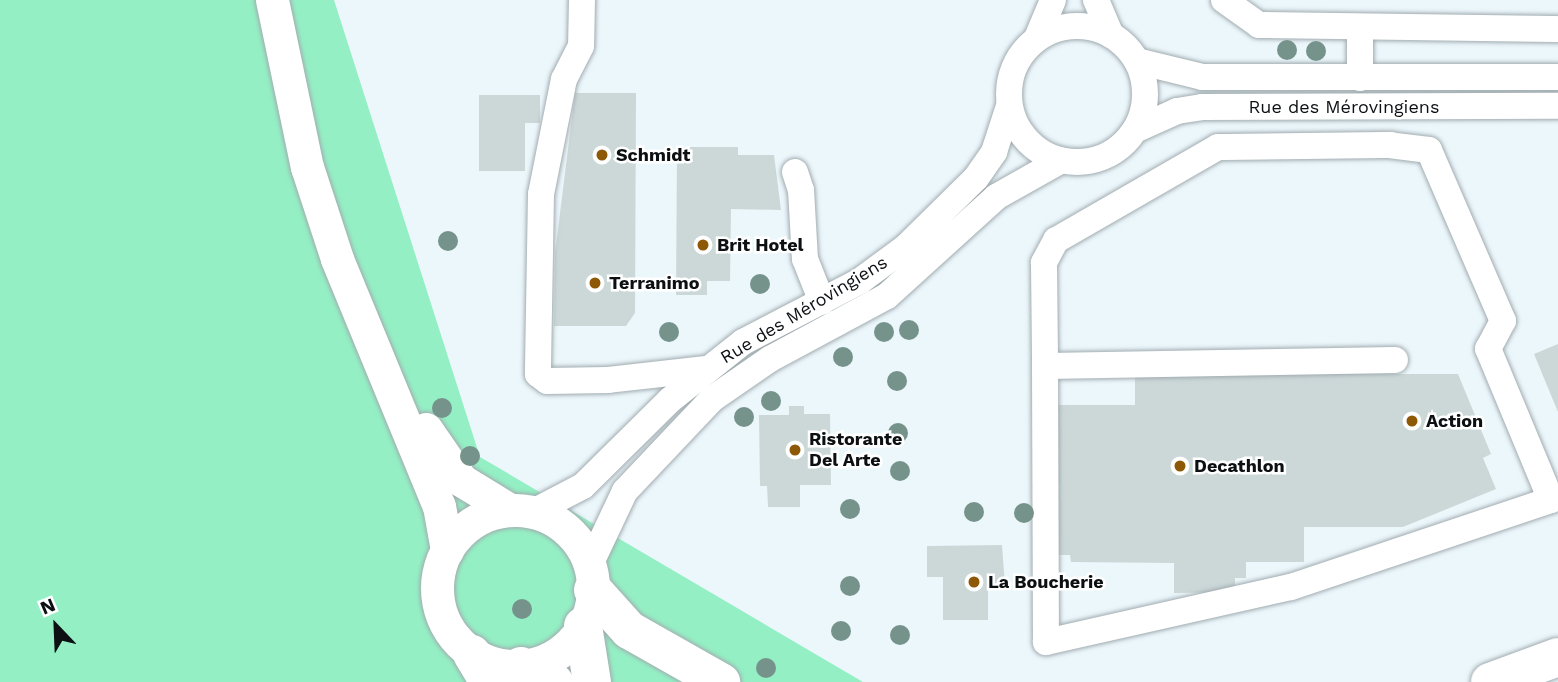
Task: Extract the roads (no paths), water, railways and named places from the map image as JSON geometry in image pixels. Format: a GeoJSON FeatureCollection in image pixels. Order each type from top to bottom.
{"type":"FeatureCollection","features":[{"type":"Feature","properties":{"kind":"highway"},"geometry":{"type":"LineString","coordinates":[[588,594],[592,682]]}},
{"type":"Feature","properties":{"kind":"highway"},"geometry":{"type":"LineString","coordinates":[[588,594],[629,630],[720,682]]}},
{"type":"Feature","properties":{"kind":"highway"},"geometry":{"type":"LineString","coordinates":[[1490,682],[1558,657]]}},
{"type":"Feature","properties":{"kind":"main road"},"geometry":{"type":"LineString","coordinates":[[272,0],[307,167],[337,259],[439,506],[447,550],[437,596],[455,639],[509,671],[546,660],[588,594],[569,532],[461,481],[431,442],[353,251],[328,175],[300,65],[290,0]]}},
{"type":"Feature","properties":{"kind":"main road"},"geometry":{"type":"LineString","coordinates":[[447,550],[473,522],[522,512]]}},
{"type":"Feature","properties":{"kind":"street"},"geometry":{"type":"LineString","coordinates":[[582,0],[581,46],[564,79],[541,194],[536,348],[538,374],[547,381],[706,369]]}},
{"type":"Feature","properties":{"kind":"street"},"geometry":{"type":"LineString","coordinates":[[1054,0],[1037,38],[1013,68],[1009,106],[1032,147],[1060,161],[1103,158],[1135,130],[1146,95],[1137,61],[1111,35],[1096,0]]}},
{"type":"Feature","properties":{"kind":"street"},"geometry":{"type":"LineString","coordinates":[[1224,0],[1259,25],[1325,30],[1558,29]]}},
{"type":"Feature","properties":{"kind":"street"},"geometry":{"type":"LineString","coordinates":[[1037,38],[1074,25],[1111,35]]}},
{"type":"Feature","properties":{"kind":"street"},"geometry":{"type":"LineString","coordinates":[[1360,30],[1360,78]]}},
{"type":"Feature","properties":{"kind":"street","name":"Rue des Mérovingiens"},"geometry":{"type":"LineString","coordinates":[[1137,61],[1202,77],[1558,77]]}},
{"type":"Feature","properties":{"kind":"street","name":"Rue des Mérovingiens"},"geometry":{"type":"LineString","coordinates":[[522,512],[583,486],[706,369],[743,342],[822,302],[884,265],[976,178],[999,141],[1009,106]]}},
{"type":"Feature","properties":{"kind":"street"},"geometry":{"type":"LineString","coordinates":[[1359,106],[1359,145]]}},
{"type":"Feature","properties":{"kind":"street","name":"Rue des Mérovingiens"},"geometry":{"type":"LineString","coordinates":[[1135,130],[1155,118],[1202,107],[1558,106]]}},
{"type":"Feature","properties":{"kind":"street"},"geometry":{"type":"LineString","coordinates":[[1359,145],[1391,145],[1429,150],[1503,321],[1488,349],[1551,500],[1291,587],[1046,642],[1046,249],[1218,147],[1359,145]]}},
{"type":"Feature","properties":{"kind":"street","name":"Rue des Mérovingiens"},"geometry":{"type":"LineString","coordinates":[[588,594],[625,491],[712,399],[770,359],[887,296],[996,197],[1060,161]]}},
{"type":"Feature","properties":{"kind":"street"},"geometry":{"type":"LineString","coordinates":[[795,172],[801,190],[805,259],[822,302]]}},
{"type":"Feature","properties":{"kind":"street"},"geometry":{"type":"LineString","coordinates":[[1045,366],[1395,360]]}},
{"type":"Feature","properties":{"kind":"place","name":"Schmidt"},"geometry":{"type":"Point","coordinates":[602,155]}},
{"type":"Feature","properties":{"kind":"place","name":"Brit Hotel"},"geometry":{"type":"Point","coordinates":[703,245]}},
{"type":"Feature","properties":{"kind":"place","name":"Terranimo"},"geometry":{"type":"Point","coordinates":[595,283]}},
{"type":"Feature","properties":{"kind":"place","name":"Action"},"geometry":{"type":"Point","coordinates":[1412,421]}},
{"type":"Feature","properties":{"kind":"place","name":"Ristorante Del Arte"},"geometry":{"type":"Point","coordinates":[795,450]}},
{"type":"Feature","properties":{"kind":"place","name":"Decathlon"},"geometry":{"type":"Point","coordinates":[1180,466]}},
{"type":"Feature","properties":{"kind":"place","name":"La Boucherie"},"geometry":{"type":"Point","coordinates":[974,582]}}]}
